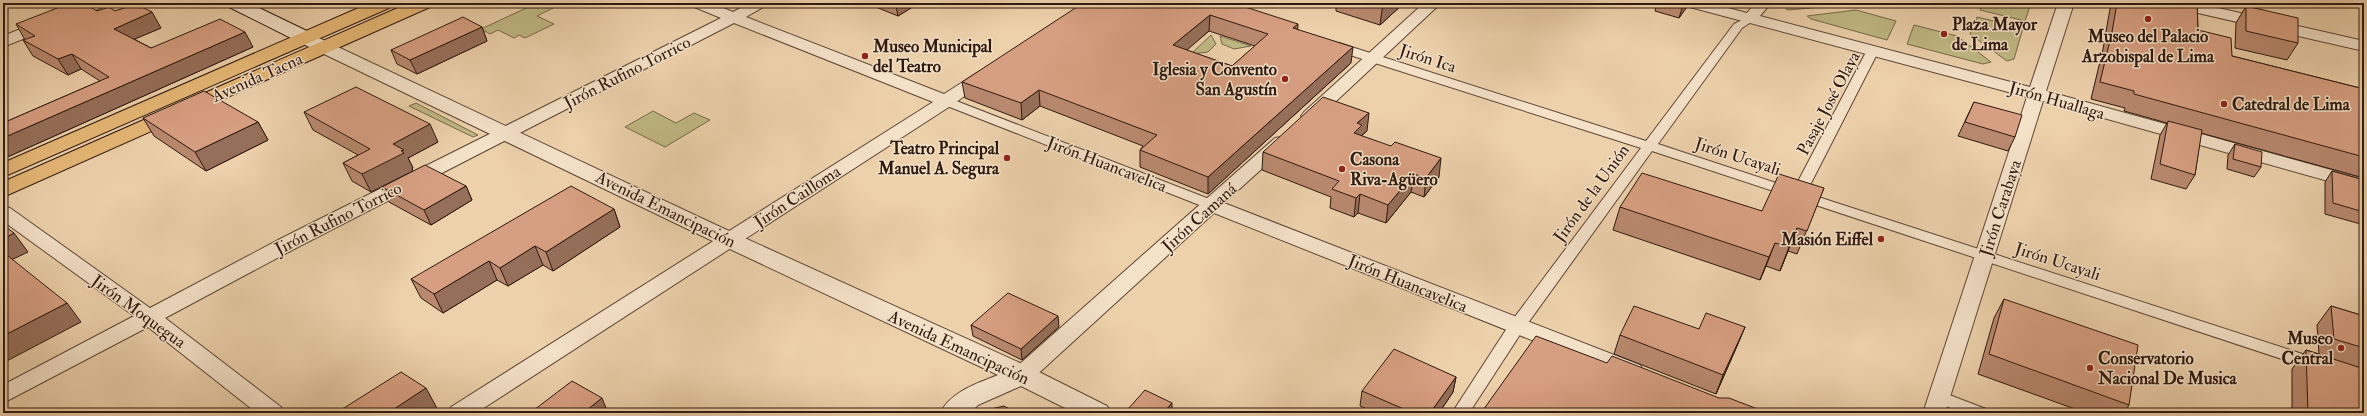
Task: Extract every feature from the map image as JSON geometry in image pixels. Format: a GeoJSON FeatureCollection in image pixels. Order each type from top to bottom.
{"type":"FeatureCollection","features":[{"type":"Feature","properties":{"kind":"main road","name":"Avenida Tacna"},"geometry":{"type":"LineString","coordinates":[[3,171],[303,36],[372,3]]}},
{"type":"Feature","properties":{"kind":"main road","name":"Avenida Tacna"},"geometry":{"type":"LineString","coordinates":[[3,165],[303,36],[386,3]]}},
{"type":"Feature","properties":{"kind":"main road","name":"Avenida Tacna"},"geometry":{"type":"LineString","coordinates":[[3,190],[424,3]]}},
{"type":"Feature","properties":{"kind":"street"},"geometry":{"type":"LineString","coordinates":[[3,42],[100,3]]}},
{"type":"Feature","properties":{"kind":"street","name":"Avenida Emancipación"},"geometry":{"type":"LineString","coordinates":[[235,3],[324,47],[507,132],[729,240],[1022,375],[1098,413]]}},
{"type":"Feature","properties":{"kind":"street","name":"Jirón Huancavelica"},"geometry":{"type":"LineString","coordinates":[[697,3],[1650,379]]}},
{"type":"Feature","properties":{"kind":"street","name":"Jirón Rufino Torrico"},"geometry":{"type":"LineString","coordinates":[[3,395],[149,317],[507,132],[762,3]]}},
{"type":"Feature","properties":{"kind":"street","name":"Jirón Camaná"},"geometry":{"type":"LineString","coordinates":[[953,413],[969,398],[1022,375],[1212,205],[1433,3]]}},
{"type":"Feature","properties":{"kind":"street","name":"Jirón Huallaga"},"geometry":{"type":"LineString","coordinates":[[1691,3],[2036,94],[2364,185]]}},
{"type":"Feature","properties":{"kind":"street","name":"Jirón de la Unión"},"geometry":{"type":"LineString","coordinates":[[1460,413],[1517,326],[1649,146],[1738,26],[1750,19],[1763,3]]}},
{"type":"Feature","properties":{"kind":"street","name":"Jirón Carabaya"},"geometry":{"type":"LineString","coordinates":[[1936,405],[2066,3]]}},
{"type":"Feature","properties":{"kind":"street"},"geometry":{"type":"LineString","coordinates":[[2176,3],[2364,46]]}},
{"type":"Feature","properties":{"kind":"street","name":"Jirón Ica"},"geometry":{"type":"LineString","coordinates":[[1325,43],[1649,146]]}},
{"type":"Feature","properties":{"kind":"street","name":"Pasaje José Olaya"},"geometry":{"type":"LineString","coordinates":[[1798,195],[1871,54],[1879,52]]}},
{"type":"Feature","properties":{"kind":"street","name":"Jirón Cailloma"},"geometry":{"type":"LineString","coordinates":[[459,413],[1000,66]]}},
{"type":"Feature","properties":{"kind":"street","name":"Jirón Ucayali"},"geometry":{"type":"LineString","coordinates":[[1649,146],[2334,370]]}},
{"type":"Feature","properties":{"kind":"street","name":"Jirón Moquegua"},"geometry":{"type":"LineString","coordinates":[[3,212],[149,317],[273,413]]}},
{"type":"Feature","properties":{"kind":"street"},"geometry":{"type":"LineString","coordinates":[[1936,405],[1980,413]]}},
{"type":"Feature","properties":{"kind":"shaded area"},"geometry":{"type":"Polygon","coordinates":[[[537,3],[563,3],[537,16],[554,24],[525,38],[519,35],[514,38],[498,30],[490,34],[481,29],[537,3]]]}},
{"type":"Feature","properties":{"kind":"shaded area"},"geometry":{"type":"Polygon","coordinates":[[[1789,3],[1842,3],[1835,6],[1787,10],[1785,7],[1789,3]]]}},
{"type":"Feature","properties":{"kind":"shaded area"},"geometry":{"type":"Polygon","coordinates":[[[1983,3],[2031,3],[2025,21],[1980,10],[1983,3]]]}},
{"type":"Feature","properties":{"kind":"shaded area"},"geometry":{"type":"Polygon","coordinates":[[[1856,10],[1896,21],[1887,40],[1811,19],[1807,16],[1856,10]]]}},
{"type":"Feature","properties":{"kind":"shaded area"},"geometry":{"type":"Polygon","coordinates":[[[1977,17],[2023,28],[2014,59],[2007,61],[1970,34],[1977,17]]]}},
{"type":"Feature","properties":{"kind":"shaded area"},"geometry":{"type":"Polygon","coordinates":[[[1914,25],[1957,36],[1991,62],[1983,64],[1907,44],[1914,25]]]}},
{"type":"Feature","properties":{"kind":"shaded area"},"geometry":{"type":"Polygon","coordinates":[[[1211,35],[1216,44],[1208,52],[1191,54],[1211,35]]]}},
{"type":"Feature","properties":{"kind":"shaded area"},"geometry":{"type":"Polygon","coordinates":[[[1220,36],[1251,46],[1234,49],[1222,44],[1220,36]]]}},
{"type":"Feature","properties":{"kind":"shaded area"},"geometry":{"type":"Polygon","coordinates":[[[416,103],[478,135],[473,137],[409,106],[416,103]]]}},
{"type":"Feature","properties":{"kind":"shaded area"},"geometry":{"type":"Polygon","coordinates":[[[653,111],[676,123],[694,113],[710,120],[665,147],[625,127],[653,111]]]}},
{"type":"Feature","properties":{"kind":"building"},"geometry":{"type":"Polygon","coordinates":[[[70,3],[83,3],[97,11],[109,7],[115,11],[136,4],[152,12],[114,29],[151,48],[220,19],[245,32],[3,138],[3,123],[109,77],[72,54],[58,59],[23,40],[35,36],[16,24],[70,3]]]}},
{"type":"Feature","properties":{"kind":"building"},"geometry":{"type":"Polygon","coordinates":[[[889,3],[901,3],[896,6],[889,3]]]}},
{"type":"Feature","properties":{"kind":"building"},"geometry":{"type":"Polygon","coordinates":[[[1083,3],[1233,3],[1298,24],[1293,28],[1353,47],[1208,177],[1140,150],[1157,135],[1039,90],[1021,103],[962,82],[1083,3]],[[1210,15],[1173,45],[1232,66],[1268,34],[1210,15]]]}},
{"type":"Feature","properties":{"kind":"building","name":"Catedral de Lima"},"geometry":{"type":"Polygon","coordinates":[[[2117,3],[2197,3],[2198,30],[2231,38],[2232,56],[2364,89],[2364,157],[2134,94],[2134,91],[2100,82],[2112,32],[2117,3]]]}},
{"type":"Feature","properties":{"kind":"building"},"geometry":{"type":"Polygon","coordinates":[[[2246,6],[2298,18],[2298,43],[2246,31],[2246,6]]]}},
{"type":"Feature","properties":{"kind":"building"},"geometry":{"type":"Polygon","coordinates":[[[463,17],[482,27],[410,60],[391,50],[463,17]]]}},
{"type":"Feature","properties":{"kind":"building"},"geometry":{"type":"Polygon","coordinates":[[[356,87],[430,124],[393,144],[404,150],[401,151],[404,153],[362,174],[343,163],[370,149],[304,112],[356,87]]]}},
{"type":"Feature","properties":{"kind":"building"},"geometry":{"type":"Polygon","coordinates":[[[204,91],[258,122],[195,152],[143,118],[204,91]]]}},
{"type":"Feature","properties":{"kind":"building"},"geometry":{"type":"Polygon","coordinates":[[[1323,97],[1369,113],[1357,123],[1362,125],[1354,133],[1391,146],[1395,142],[1441,158],[1426,178],[1414,174],[1388,205],[1360,194],[1356,198],[1332,189],[1339,181],[1263,152],[1323,97]]]}},
{"type":"Feature","properties":{"kind":"building"},"geometry":{"type":"Polygon","coordinates":[[[1974,102],[2022,115],[2015,137],[1965,122],[1974,102]]]}},
{"type":"Feature","properties":{"kind":"building"},"geometry":{"type":"Polygon","coordinates":[[[2168,121],[2202,130],[2195,175],[2160,164],[2168,121]]]}},
{"type":"Feature","properties":{"kind":"building"},"geometry":{"type":"Polygon","coordinates":[[[2235,144],[2262,152],[2261,167],[2233,159],[2235,144]]]}},
{"type":"Feature","properties":{"kind":"building"},"geometry":{"type":"Polygon","coordinates":[[[425,165],[466,186],[424,210],[382,187],[425,165]]]}},
{"type":"Feature","properties":{"kind":"building"},"geometry":{"type":"Polygon","coordinates":[[[2332,171],[2364,180],[2364,212],[2333,203],[2332,171]]]}},
{"type":"Feature","properties":{"kind":"building"},"geometry":{"type":"Polygon","coordinates":[[[1642,173],[1762,211],[1779,174],[1824,188],[1807,231],[1797,228],[1789,247],[1775,243],[1769,257],[1620,207],[1642,173]]]}},
{"type":"Feature","properties":{"kind":"building"},"geometry":{"type":"Polygon","coordinates":[[[571,186],[614,209],[546,252],[535,246],[500,268],[489,261],[434,294],[411,279],[571,186]]]}},
{"type":"Feature","properties":{"kind":"building"},"geometry":{"type":"Polygon","coordinates":[[[3,225],[14,233],[3,239],[3,225]]]}},
{"type":"Feature","properties":{"kind":"building"},"geometry":{"type":"Polygon","coordinates":[[[3,252],[67,303],[3,336],[3,252]]]}},
{"type":"Feature","properties":{"kind":"building"},"geometry":{"type":"Polygon","coordinates":[[[1008,293],[1058,316],[1021,349],[971,325],[1008,293]]]}},
{"type":"Feature","properties":{"kind":"building"},"geometry":{"type":"Polygon","coordinates":[[[2004,299],[2138,345],[2129,405],[1989,354],[2004,299]]]}},
{"type":"Feature","properties":{"kind":"building"},"geometry":{"type":"Polygon","coordinates":[[[1634,306],[1699,329],[1706,313],[1745,327],[1723,375],[1620,335],[1634,306]]]}},
{"type":"Feature","properties":{"kind":"building"},"geometry":{"type":"Polygon","coordinates":[[[2331,306],[2364,316],[2364,348],[2334,339],[2331,306]]]}},
{"type":"Feature","properties":{"kind":"building"},"geometry":{"type":"Polygon","coordinates":[[[1536,336],[1607,363],[1612,356],[1719,398],[1729,398],[1768,413],[1481,413],[1536,336]]]}},
{"type":"Feature","properties":{"kind":"building"},"geometry":{"type":"Polygon","coordinates":[[[1394,349],[1456,377],[1430,413],[1413,413],[1362,391],[1394,349]]]}},
{"type":"Feature","properties":{"kind":"building"},"geometry":{"type":"Polygon","coordinates":[[[2306,350],[2364,369],[2364,413],[2308,413],[2306,350]]]}},
{"type":"Feature","properties":{"kind":"building"},"geometry":{"type":"Polygon","coordinates":[[[401,372],[426,388],[388,413],[336,413],[401,372]]]}},
{"type":"Feature","properties":{"kind":"building"},"geometry":{"type":"Polygon","coordinates":[[[572,381],[602,398],[583,413],[530,413],[572,381]]]}},
{"type":"Feature","properties":{"kind":"building"},"geometry":{"type":"Polygon","coordinates":[[[1145,390],[1172,403],[1163,413],[1136,413],[1128,409],[1145,390]]]}},
{"type":"Feature","properties":{"kind":"building"},"geometry":{"type":"Polygon","coordinates":[[[1004,406],[1017,413],[986,413],[991,409],[1004,406]]]}},
{"type":"Feature","properties":{"kind":"place","name":"Museo del Palacio Arzobispal de Lima"},"geometry":{"type":"Point","coordinates":[2148,19]}},
{"type":"Feature","properties":{"kind":"place","name":"Plaza Mayor de Lima"},"geometry":{"type":"Point","coordinates":[1944,34]}},
{"type":"Feature","properties":{"kind":"place","name":"Museo Municipal del Teatro"},"geometry":{"type":"Point","coordinates":[865,56]}},
{"type":"Feature","properties":{"kind":"place","name":"Iglesia y Convento San Agustín"},"geometry":{"type":"Point","coordinates":[1285,79]}},
{"type":"Feature","properties":{"kind":"place","name":"Catedral de Lima"},"geometry":{"type":"Point","coordinates":[2224,104]}},
{"type":"Feature","properties":{"kind":"place","name":"Teatro Principal Manuel A. Segura"},"geometry":{"type":"Point","coordinates":[1007,158]}},
{"type":"Feature","properties":{"kind":"place","name":"Casona Riva-Agüero"},"geometry":{"type":"Point","coordinates":[1342,169]}},
{"type":"Feature","properties":{"kind":"place","name":"Masión Eiffel"},"geometry":{"type":"Point","coordinates":[1881,239]}},
{"type":"Feature","properties":{"kind":"place","name":"Museo Central"},"geometry":{"type":"Point","coordinates":[2341,348]}},
{"type":"Feature","properties":{"kind":"place","name":"Conservatorio Nacional De Musica"},"geometry":{"type":"Point","coordinates":[2090,368]}}]}
